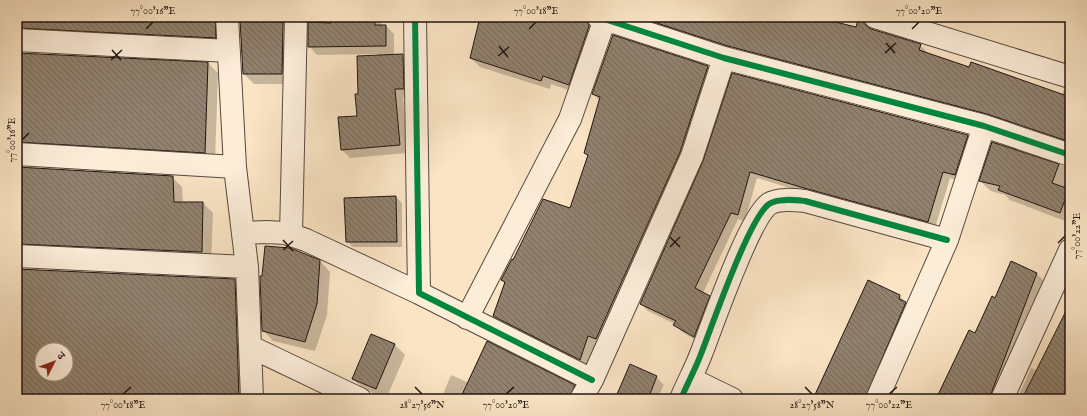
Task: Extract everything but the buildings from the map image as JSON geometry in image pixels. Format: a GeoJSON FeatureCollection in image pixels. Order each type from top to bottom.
{"type":"FeatureCollection","features":[{"type":"Feature","properties":{"kind":"street"},"geometry":{"type":"LineString","coordinates":[[226,17],[235,167],[247,267],[252,399]]}},
{"type":"Feature","properties":{"kind":"street"},"geometry":{"type":"LineString","coordinates":[[291,235],[296,17]]}},
{"type":"Feature","properties":{"kind":"street"},"geometry":{"type":"LineString","coordinates":[[415,17],[419,293]]}},
{"type":"Feature","properties":{"kind":"street"},"geometry":{"type":"LineString","coordinates":[[875,17],[1070,76]]}},
{"type":"Feature","properties":{"kind":"street"},"geometry":{"type":"LineString","coordinates":[[467,318],[570,119],[602,18],[724,58],[984,126],[1070,155]]}},
{"type":"Feature","properties":{"kind":"street"},"geometry":{"type":"LineString","coordinates":[[17,40],[229,51]]}},
{"type":"Feature","properties":{"kind":"street"},"geometry":{"type":"LineString","coordinates":[[581,399],[592,380],[692,156],[724,58]]}},
{"type":"Feature","properties":{"kind":"street"},"geometry":{"type":"LineString","coordinates":[[877,399],[947,240],[984,126]]}},
{"type":"Feature","properties":{"kind":"street"},"geometry":{"type":"LineString","coordinates":[[17,154],[235,167]]}},
{"type":"Feature","properties":{"kind":"street"},"geometry":{"type":"LineString","coordinates":[[681,399],[691,379],[739,256],[759,213],[770,203],[788,200],[805,201],[947,240]]}},
{"type":"Feature","properties":{"kind":"street"},"geometry":{"type":"LineString","coordinates":[[244,233],[267,232],[291,235],[306,240],[419,293],[592,380]]}},
{"type":"Feature","properties":{"kind":"street"},"geometry":{"type":"LineString","coordinates":[[1002,399],[1070,250]]}},
{"type":"Feature","properties":{"kind":"street"},"geometry":{"type":"LineString","coordinates":[[17,256],[247,267]]}},
{"type":"Feature","properties":{"kind":"street"},"geometry":{"type":"LineString","coordinates":[[251,347],[329,391],[360,399]]}},
{"type":"Feature","properties":{"kind":"street"},"geometry":{"type":"LineString","coordinates":[[691,379],[732,399]]}},
{"type":"Feature","properties":{"kind":"cycle path"},"geometry":{"type":"LineString","coordinates":[[415,17],[419,293],[592,380]]}},
{"type":"Feature","properties":{"kind":"cycle path"},"geometry":{"type":"LineString","coordinates":[[598,17],[724,58],[984,126],[1070,155]]}},
{"type":"Feature","properties":{"kind":"cycle path"},"geometry":{"type":"LineString","coordinates":[[681,399],[699,360],[722,298],[751,229],[761,213],[769,204],[782,200],[805,201],[947,240]]}}]}
